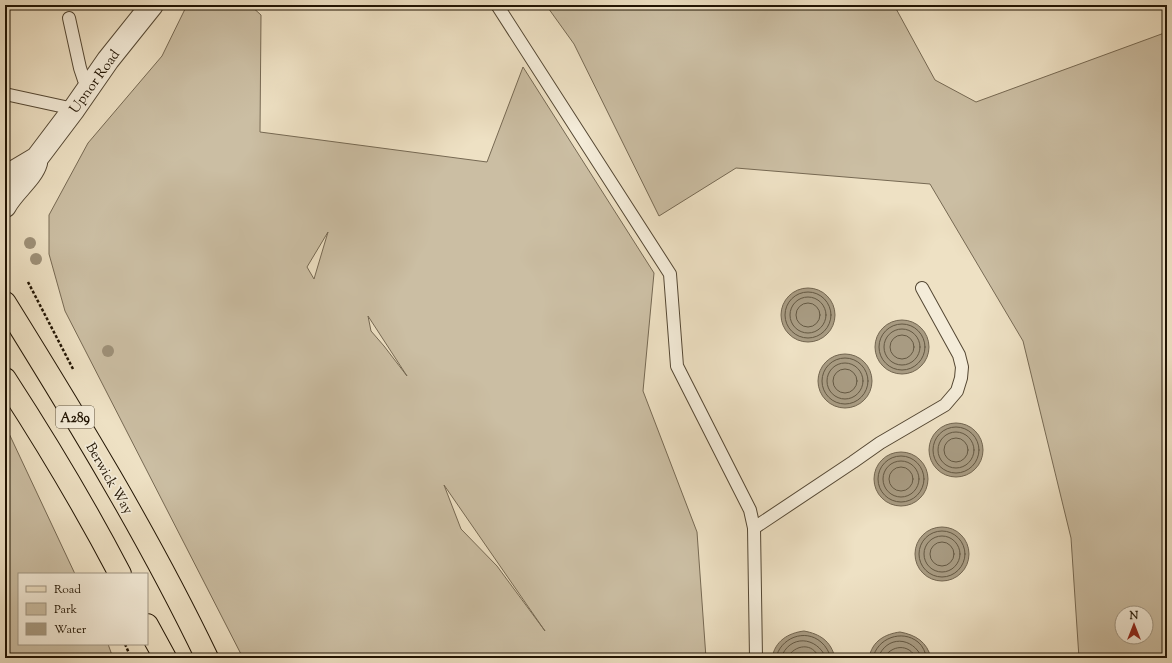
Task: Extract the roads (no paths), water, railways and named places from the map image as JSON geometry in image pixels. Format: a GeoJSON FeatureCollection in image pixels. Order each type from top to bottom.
{"type":"FeatureCollection","features":[{"type":"Feature","properties":{"kind":"main road","name":"Berwick Way"},"geometry":{"type":"LineString","coordinates":[[5,304],[71,410],[142,533],[188,620],[206,658]]}},
{"type":"Feature","properties":{"kind":"main road","name":"A289"},"geometry":{"type":"LineString","coordinates":[[5,379],[26,411],[93,524],[118,571]]}},
{"type":"Feature","properties":{"kind":"main road"},"geometry":{"type":"LineString","coordinates":[[148,627],[165,658]]}},
{"type":"Feature","properties":{"kind":"main road"},"geometry":{"type":"LineString","coordinates":[[146,645],[152,658]]}},
{"type":"Feature","properties":{"kind":"street","name":"Upnor Road"},"geometry":{"type":"LineString","coordinates":[[37,158],[74,109],[108,60],[152,5]]}},
{"type":"Feature","properties":{"kind":"street"},"geometry":{"type":"LineString","coordinates":[[5,177],[37,158]]}},
{"type":"Feature","properties":{"kind":"street"},"geometry":{"type":"LineString","coordinates":[[5,206],[34,169],[37,158]]}},
{"type":"Feature","properties":{"kind":"lane"},"geometry":{"type":"LineString","coordinates":[[497,5],[670,274],[677,366],[750,510],[754,528],[756,658]]}},
{"type":"Feature","properties":{"kind":"lane"},"geometry":{"type":"LineString","coordinates":[[69,18],[84,80],[92,83]]}},
{"type":"Feature","properties":{"kind":"lane"},"geometry":{"type":"LineString","coordinates":[[5,94],[74,109]]}},
{"type":"Feature","properties":{"kind":"lane"},"geometry":{"type":"LineString","coordinates":[[754,528],[880,443],[945,405],[957,391],[962,368],[959,355],[922,288]]}},
{"type":"Feature","properties":{"kind":"water"},"geometry":{"type":"Polygon","coordinates":[[[803,288],[813,288],[823,292],[831,300],[835,310],[835,320],[831,330],[823,338],[813,342],[803,342],[793,338],[785,330],[781,320],[781,310],[785,300],[793,292],[803,288]]]}},
{"type":"Feature","properties":{"kind":"water"},"geometry":{"type":"Polygon","coordinates":[[[897,320],[907,320],[917,324],[925,332],[929,342],[929,352],[925,362],[917,370],[907,374],[897,374],[887,370],[879,362],[875,352],[875,342],[879,332],[887,324],[897,320]]]}},
{"type":"Feature","properties":{"kind":"water"},"geometry":{"type":"Polygon","coordinates":[[[840,354],[850,354],[860,358],[868,366],[872,376],[872,386],[868,396],[860,404],[850,408],[840,408],[830,404],[822,396],[818,386],[818,376],[822,366],[830,358],[840,354]]]}},
{"type":"Feature","properties":{"kind":"water"},"geometry":{"type":"Polygon","coordinates":[[[951,423],[961,423],[971,427],[979,435],[983,445],[983,455],[979,465],[971,473],[961,477],[951,477],[941,473],[933,465],[929,455],[929,445],[933,435],[941,427],[951,423]]]}},
{"type":"Feature","properties":{"kind":"water"},"geometry":{"type":"Polygon","coordinates":[[[896,452],[906,452],[916,456],[924,464],[928,474],[928,484],[924,494],[916,502],[906,506],[896,506],[886,502],[878,494],[874,484],[874,474],[878,464],[886,456],[896,452]]]}},
{"type":"Feature","properties":{"kind":"water"},"geometry":{"type":"Polygon","coordinates":[[[937,527],[947,527],[957,531],[965,539],[969,549],[969,559],[965,569],[957,577],[947,581],[937,581],[927,577],[919,569],[915,559],[915,549],[919,539],[927,531],[937,527]]]}},
{"type":"Feature","properties":{"kind":"water"},"geometry":{"type":"Polygon","coordinates":[[[804,631],[820,636],[824,639],[831,647],[835,658],[772,658],[776,647],[783,639],[798,632],[804,631]]]}},
{"type":"Feature","properties":{"kind":"water"},"geometry":{"type":"Polygon","coordinates":[[[900,632],[916,637],[920,640],[927,648],[931,658],[869,658],[873,647],[880,639],[900,632]]]}}]}
